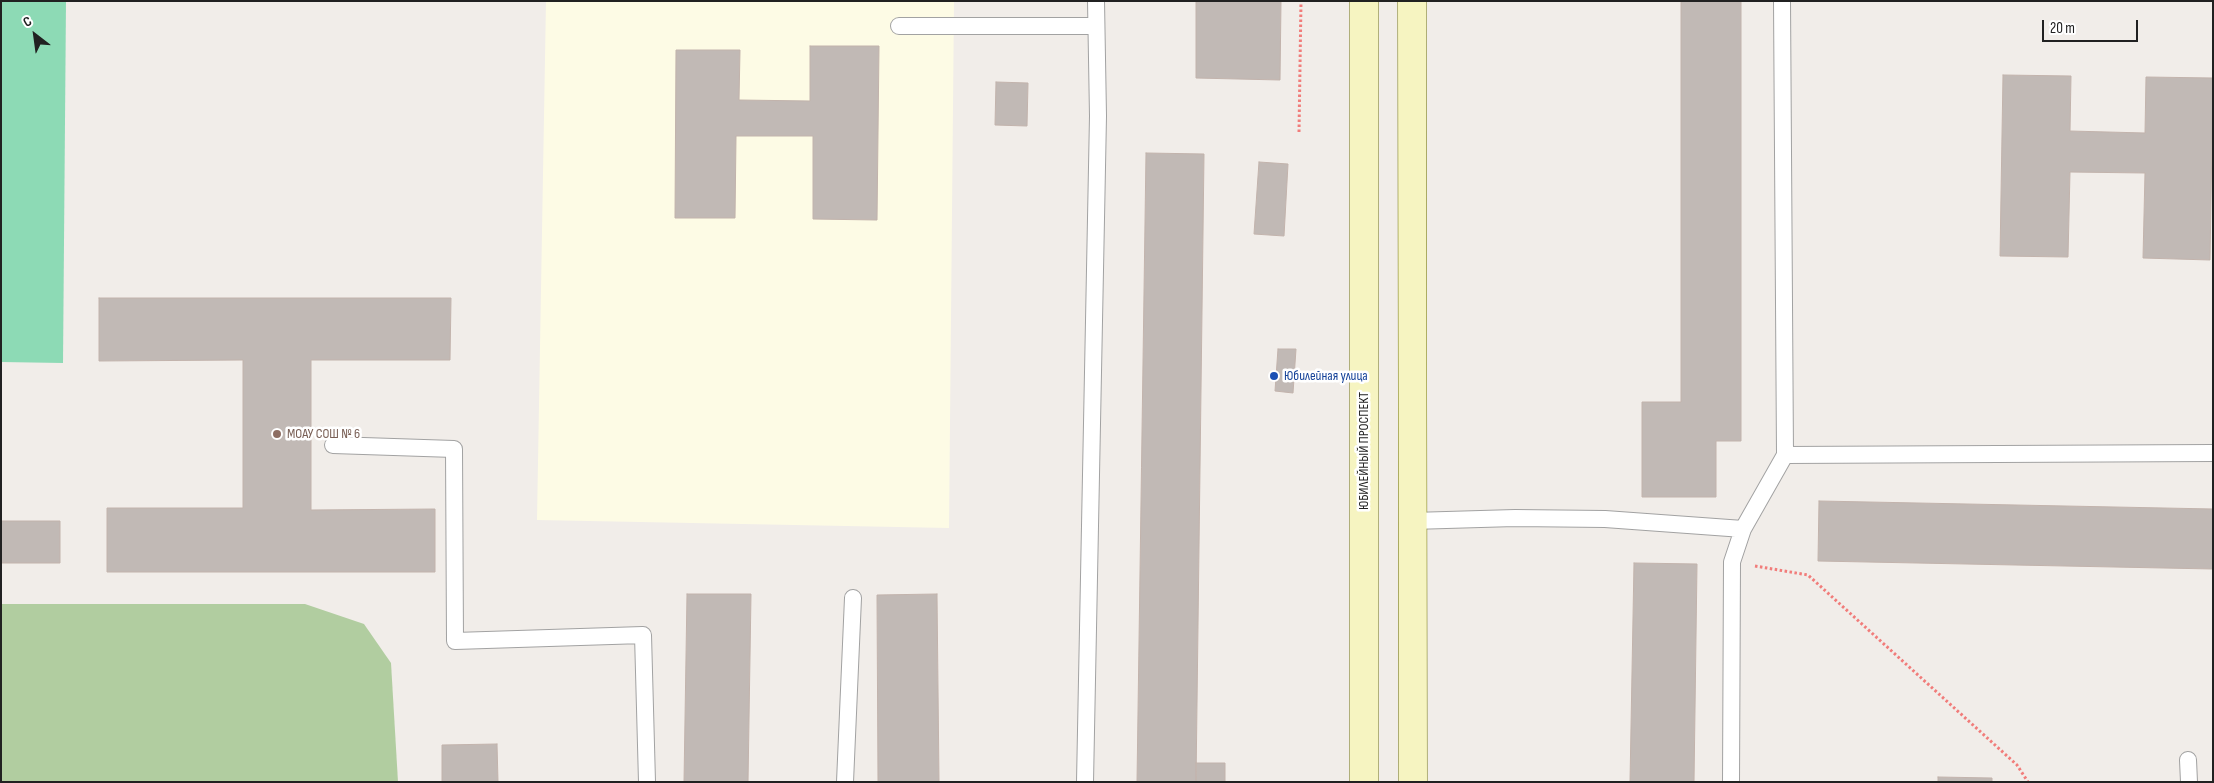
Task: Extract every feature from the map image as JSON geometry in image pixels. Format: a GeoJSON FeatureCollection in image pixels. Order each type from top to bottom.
{"type":"FeatureCollection","features":[{"type":"Feature","properties":{"kind":"main road","name":"ЮБИЛЕЙНЫЙ ПРОСПЕКТ"},"geometry":{"type":"LineString","coordinates":[[1364,1],[1364,782]]}},
{"type":"Feature","properties":{"kind":"main road"},"geometry":{"type":"LineString","coordinates":[[1412,1],[1413,782]]}},
{"type":"Feature","properties":{"kind":"lane"},"geometry":{"type":"LineString","coordinates":[[1085,782],[1098,126],[1096,1]]}},
{"type":"Feature","properties":{"kind":"lane"},"geometry":{"type":"LineString","coordinates":[[1731,782],[1732,562],[1742,529],[1785,455],[1782,1]]}},
{"type":"Feature","properties":{"kind":"lane"},"geometry":{"type":"LineString","coordinates":[[899,26],[1096,26]]}},
{"type":"Feature","properties":{"kind":"lane"},"geometry":{"type":"LineString","coordinates":[[333,445],[454,449],[455,641],[643,635],[647,782]]}},
{"type":"Feature","properties":{"kind":"lane"},"geometry":{"type":"LineString","coordinates":[[1785,455],[2213,453]]}},
{"type":"Feature","properties":{"kind":"lane"},"geometry":{"type":"LineString","coordinates":[[1412,521],[1515,518],[1595,519],[1742,529]]}},
{"type":"Feature","properties":{"kind":"lane"},"geometry":{"type":"LineString","coordinates":[[845,782],[854,598]]}},
{"type":"Feature","properties":{"kind":"lane"},"geometry":{"type":"LineString","coordinates":[[2188,760],[2189,782]]}},
{"type":"Feature","properties":{"kind":"path"},"geometry":{"type":"LineString","coordinates":[[1299,132],[1300,1]]}},
{"type":"Feature","properties":{"kind":"path"},"geometry":{"type":"LineString","coordinates":[[1732,562],[1808,574],[2017,765],[2028,782]]}},
{"type":"Feature","properties":{"kind":"shaded area"},"geometry":{"type":"Polygon","coordinates":[[[546,1],[954,1],[949,528],[537,520],[546,1]]]}},
{"type":"Feature","properties":{"kind":"green space"},"geometry":{"type":"Polygon","coordinates":[[[1,1],[66,1],[63,363],[1,362],[1,1]]]}},
{"type":"Feature","properties":{"kind":"green space"},"geometry":{"type":"Polygon","coordinates":[[[1,604],[305,604],[364,624],[391,663],[398,782],[2,782],[1,604]]]}},
{"type":"Feature","properties":{"kind":"building"},"geometry":{"type":"Polygon","coordinates":[[[1196,1],[1281,1],[1280,80],[1196,78],[1196,1]]]}},
{"type":"Feature","properties":{"kind":"building"},"geometry":{"type":"Polygon","coordinates":[[[1681,1],[1741,1],[1741,441],[1716,441],[1716,497],[1642,497],[1642,402],[1681,402],[1681,1]]]}},
{"type":"Feature","properties":{"kind":"building"},"geometry":{"type":"Polygon","coordinates":[[[810,46],[879,46],[877,220],[813,219],[813,136],[736,136],[735,218],[675,218],[676,50],[740,50],[739,100],[810,101],[810,46]]]}},
{"type":"Feature","properties":{"kind":"building"},"geometry":{"type":"Polygon","coordinates":[[[2003,75],[2071,76],[2070,131],[2145,133],[2146,77],[2213,78],[2210,260],[2143,258],[2145,173],[2070,172],[2068,257],[2000,256],[2003,75]]]}},
{"type":"Feature","properties":{"kind":"building"},"geometry":{"type":"Polygon","coordinates":[[[996,82],[1028,83],[1027,126],[995,125],[996,82]]]}},
{"type":"Feature","properties":{"kind":"building"},"geometry":{"type":"Polygon","coordinates":[[[1146,153],[1204,154],[1196,782],[1137,782],[1146,153]]]}},
{"type":"Feature","properties":{"kind":"building"},"geometry":{"type":"Polygon","coordinates":[[[1259,162],[1288,164],[1284,236],[1254,234],[1259,162]]]}},
{"type":"Feature","properties":{"kind":"building","name":"МОАУ СОШ № 6"},"geometry":{"type":"Polygon","coordinates":[[[99,298],[451,298],[450,360],[311,360],[311,510],[435,509],[435,572],[107,572],[107,508],[243,508],[243,360],[99,361],[99,298]]]}},
{"type":"Feature","properties":{"kind":"building"},"geometry":{"type":"Polygon","coordinates":[[[1278,349],[1296,349],[1293,393],[1275,391],[1278,349]]]}},
{"type":"Feature","properties":{"kind":"building"},"geometry":{"type":"Polygon","coordinates":[[[1819,501],[2213,509],[2213,569],[1818,561],[1819,501]]]}},
{"type":"Feature","properties":{"kind":"building"},"geometry":{"type":"Polygon","coordinates":[[[1,521],[60,521],[60,563],[1,563],[1,521]]]}},
{"type":"Feature","properties":{"kind":"building"},"geometry":{"type":"Polygon","coordinates":[[[1634,563],[1697,564],[1694,782],[1630,782],[1634,563]]]}},
{"type":"Feature","properties":{"kind":"building"},"geometry":{"type":"Polygon","coordinates":[[[687,594],[751,594],[748,782],[684,782],[687,594]]]}},
{"type":"Feature","properties":{"kind":"building"},"geometry":{"type":"Polygon","coordinates":[[[937,594],[939,782],[878,782],[877,595],[937,594]]]}},
{"type":"Feature","properties":{"kind":"building"},"geometry":{"type":"Polygon","coordinates":[[[497,744],[498,782],[442,782],[442,745],[497,744]]]}},
{"type":"Feature","properties":{"kind":"building"},"geometry":{"type":"Polygon","coordinates":[[[1196,763],[1225,763],[1225,782],[1196,782],[1196,763]]]}},
{"type":"Feature","properties":{"kind":"building"},"geometry":{"type":"Polygon","coordinates":[[[1938,777],[1992,778],[1992,782],[1938,782],[1938,777]]]}},
{"type":"Feature","properties":{"kind":"place","name":"Юбилейная улица"},"geometry":{"type":"Point","coordinates":[1274,376]}},
{"type":"Feature","properties":{"kind":"place","name":"МОАУ СОШ № 6"},"geometry":{"type":"Point","coordinates":[277,434]}}]}
